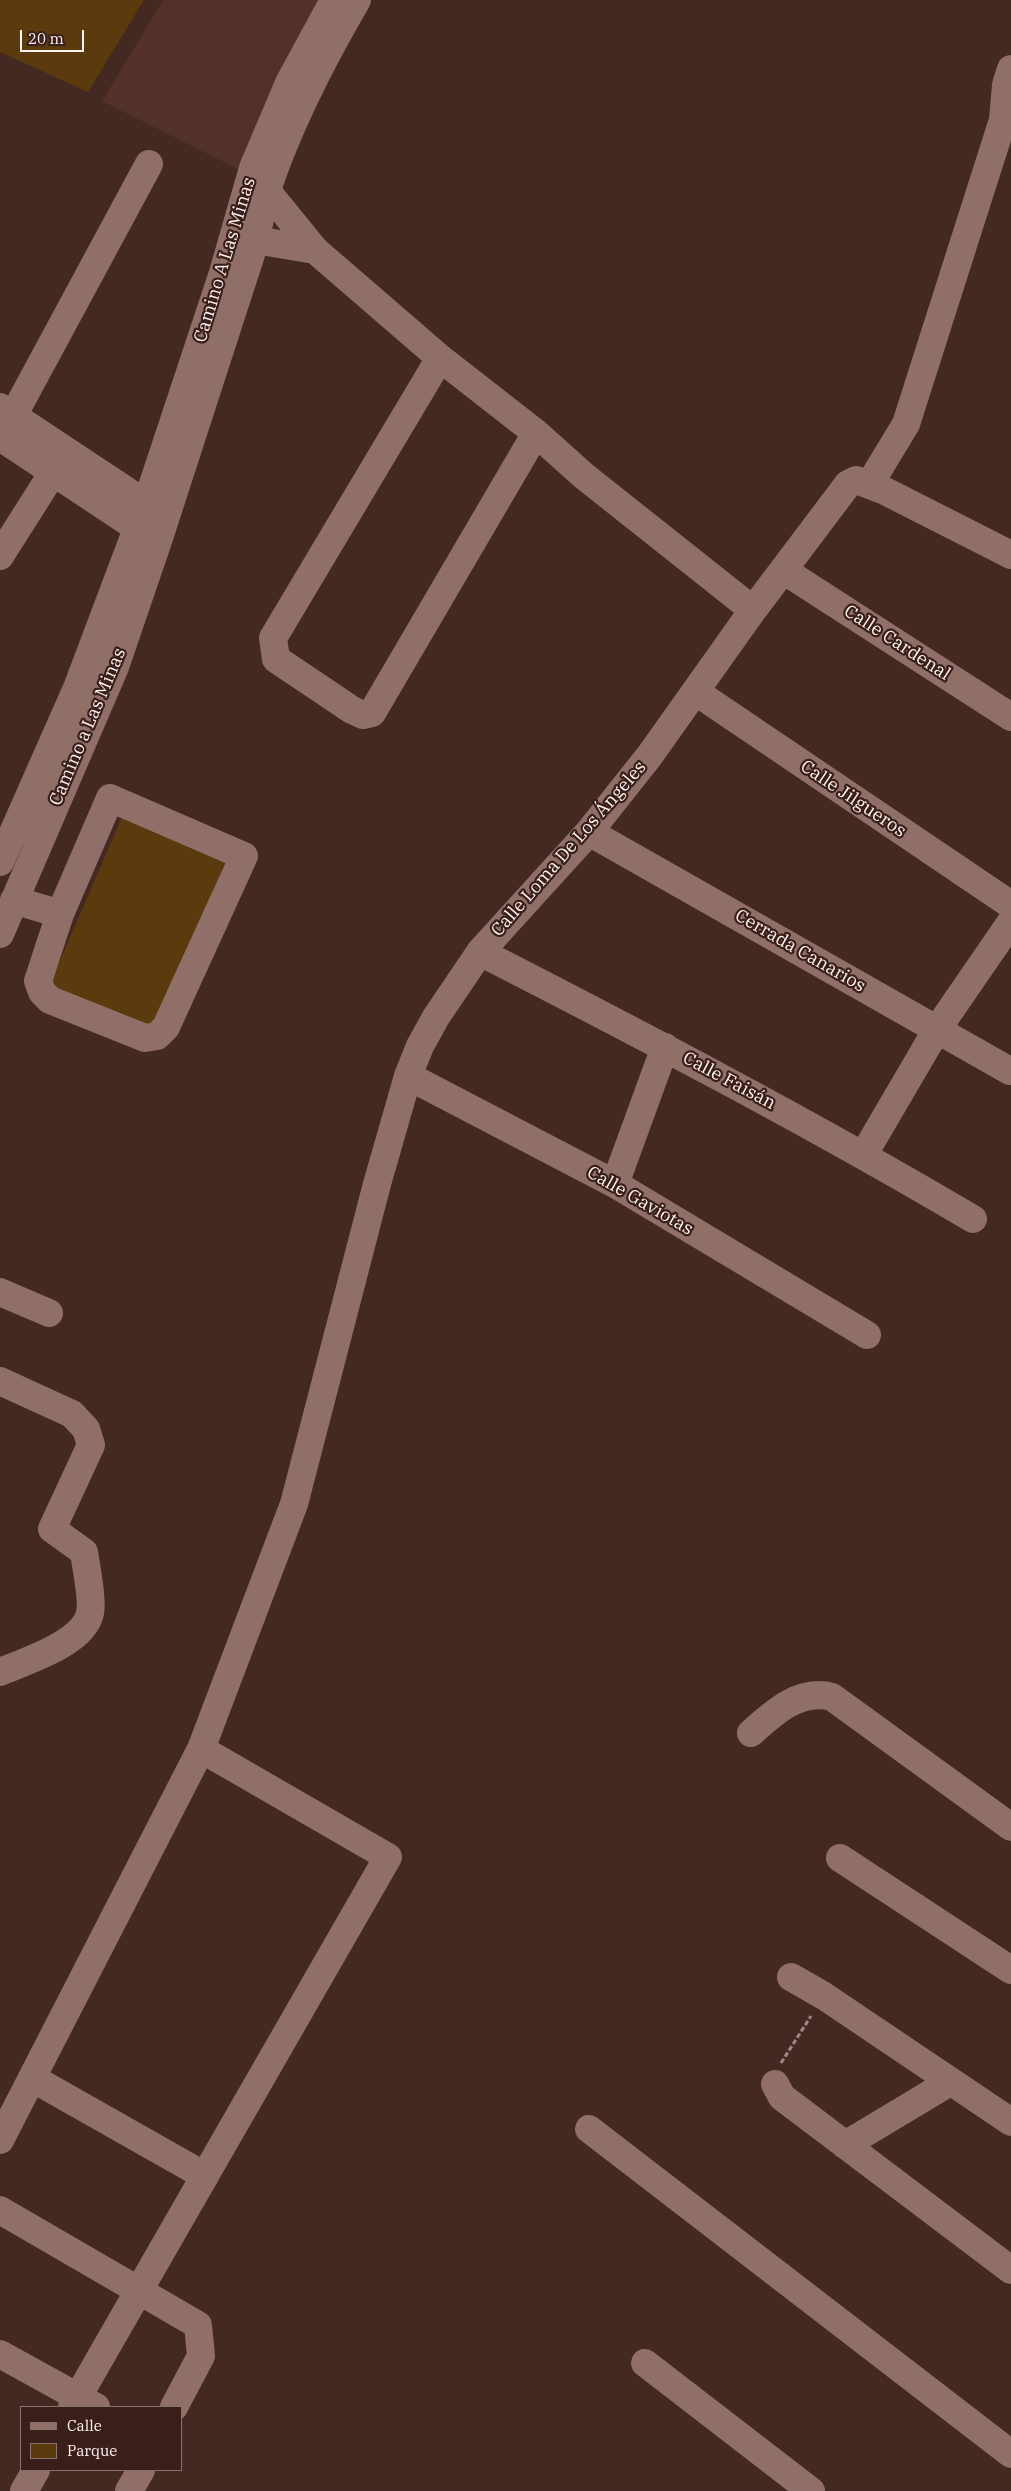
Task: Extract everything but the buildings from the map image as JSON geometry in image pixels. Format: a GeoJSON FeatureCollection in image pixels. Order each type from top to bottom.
{"type":"FeatureCollection","features":[{"type":"Feature","properties":{"kind":"street","name":"Camino A Las Minas"},"geometry":{"type":"LineString","coordinates":[[151,523],[244,239],[289,83],[334,0]]}},
{"type":"Feature","properties":{"kind":"street","name":"Camino A Las Minas"},"geometry":{"type":"LineString","coordinates":[[258,186],[288,137],[319,70],[357,0]]}},
{"type":"Feature","properties":{"kind":"street"},"geometry":{"type":"LineString","coordinates":[[1011,69],[1006,85],[1003,120],[906,424],[869,485],[885,491],[1011,555]]}},
{"type":"Feature","properties":{"kind":"street"},"geometry":{"type":"LineString","coordinates":[[4,420],[149,164]]}},
{"type":"Feature","properties":{"kind":"street"},"geometry":{"type":"LineString","coordinates":[[258,186],[315,250],[440,358],[536,434],[584,476],[753,610]]}},
{"type":"Feature","properties":{"kind":"street"},"geometry":{"type":"LineString","coordinates":[[244,239],[315,250]]}},
{"type":"Feature","properties":{"kind":"street"},"geometry":{"type":"LineString","coordinates":[[440,358],[273,638],[276,659],[352,710],[363,715],[372,713],[536,434]]}},
{"type":"Feature","properties":{"kind":"street"},"geometry":{"type":"LineString","coordinates":[[4,420],[52,474],[151,523]]}},
{"type":"Feature","properties":{"kind":"street"},"geometry":{"type":"LineString","coordinates":[[4,420],[151,523]]}},
{"type":"Feature","properties":{"kind":"street"},"geometry":{"type":"LineString","coordinates":[[0,556],[52,474]]}},
{"type":"Feature","properties":{"kind":"street","name":"Calle Loma De Los Ángeles"},"geometry":{"type":"LineString","coordinates":[[0,2140],[201,1749],[294,1504],[377,1184],[408,1076],[420,1046],[436,1016],[480,952],[589,832],[650,755],[753,610],[848,484],[856,480],[869,485]]}},
{"type":"Feature","properties":{"kind":"street","name":"Camino a Las Minas"},"geometry":{"type":"LineString","coordinates":[[1,858],[151,523]]}},
{"type":"Feature","properties":{"kind":"street","name":"Camino a Las Minas"},"geometry":{"type":"LineString","coordinates":[[0,934],[100,704],[151,523]]}},
{"type":"Feature","properties":{"kind":"street","name":"Calle Cardenal"},"geometry":{"type":"LineString","coordinates":[[783,570],[1011,717]]}},
{"type":"Feature","properties":{"kind":"street","name":"Calle Jilgueros"},"geometry":{"type":"LineString","coordinates":[[696,692],[1011,905]]}},
{"type":"Feature","properties":{"kind":"street"},"geometry":{"type":"LineString","coordinates":[[110,798],[244,856],[166,1027],[157,1036],[145,1038],[50,1000],[42,992],[38,981],[60,914],[110,798]]}},
{"type":"Feature","properties":{"kind":"street","name":"Cerrada Canarios"},"geometry":{"type":"LineString","coordinates":[[589,832],[800,950],[936,1031],[1010,1071]]}},
{"type":"Feature","properties":{"kind":"street"},"geometry":{"type":"LineString","coordinates":[[14,900],[60,914]]}},
{"type":"Feature","properties":{"kind":"street"},"geometry":{"type":"LineString","coordinates":[[864,1154],[936,1031],[1011,922]]}},
{"type":"Feature","properties":{"kind":"street","name":"Calle Faisán"},"geometry":{"type":"LineString","coordinates":[[480,952],[665,1047],[864,1154],[973,1219]]}},
{"type":"Feature","properties":{"kind":"street"},"geometry":{"type":"LineString","coordinates":[[615,1184],[665,1047]]}},
{"type":"Feature","properties":{"kind":"street","name":"Calle Gaviotas"},"geometry":{"type":"LineString","coordinates":[[408,1076],[615,1184],[867,1335]]}},
{"type":"Feature","properties":{"kind":"street"},"geometry":{"type":"LineString","coordinates":[[0,1292],[49,1313]]}},
{"type":"Feature","properties":{"kind":"street"},"geometry":{"type":"LineString","coordinates":[[0,1381],[72,1414],[86,1429],[91,1445],[52,1529],[84,1552],[90,1612],[83,1628],[69,1641],[0,1672]]}},
{"type":"Feature","properties":{"kind":"street"},"geometry":{"type":"LineString","coordinates":[[750,1733],[774,1712],[794,1702],[810,1695],[821,1694],[832,1697],[1011,1827]]}},
{"type":"Feature","properties":{"kind":"street"},"geometry":{"type":"LineString","coordinates":[[0,2354],[82,2404],[139,2291],[388,1857],[201,1749]]}},
{"type":"Feature","properties":{"kind":"street"},"geometry":{"type":"LineString","coordinates":[[840,1858],[1011,1970]]}},
{"type":"Feature","properties":{"kind":"street"},"geometry":{"type":"LineString","coordinates":[[792,1977],[824,1996],[1011,2122]]}},
{"type":"Feature","properties":{"kind":"street"},"geometry":{"type":"LineString","coordinates":[[32,2078],[205,2176]]}},
{"type":"Feature","properties":{"kind":"street"},"geometry":{"type":"LineString","coordinates":[[845,2144],[950,2082]]}},
{"type":"Feature","properties":{"kind":"street"},"geometry":{"type":"LineString","coordinates":[[775,2084],[782,2097],[1011,2270]]}},
{"type":"Feature","properties":{"kind":"street"},"geometry":{"type":"LineString","coordinates":[[589,2129],[1011,2454]]}},
{"type":"Feature","properties":{"kind":"street"},"geometry":{"type":"LineString","coordinates":[[0,2210],[198,2325],[201,2356],[175,2406]]}},
{"type":"Feature","properties":{"kind":"street"},"geometry":{"type":"LineString","coordinates":[[645,2363],[811,2491]]}},
{"type":"Feature","properties":{"kind":"street"},"geometry":{"type":"LineString","coordinates":[[24,2491],[35,2471]]}},
{"type":"Feature","properties":{"kind":"street"},"geometry":{"type":"LineString","coordinates":[[129,2491],[140,2471]]}},
{"type":"Feature","properties":{"kind":"path"},"geometry":{"type":"LineString","coordinates":[[775,2084],[778,2068],[824,1996]]}},
{"type":"Feature","properties":{"kind":"shaded area"},"geometry":{"type":"Polygon","coordinates":[[[163,0],[327,0],[244,172],[102,101],[163,0]]]}},
{"type":"Feature","properties":{"kind":"green space"},"geometry":{"type":"Polygon","coordinates":[[[0,0],[144,0],[88,92],[0,52],[0,0]]]}},
{"type":"Feature","properties":{"kind":"green space"},"geometry":{"type":"Polygon","coordinates":[[[122,817],[226,860],[154,1033],[46,993],[122,817]]]}}]}
